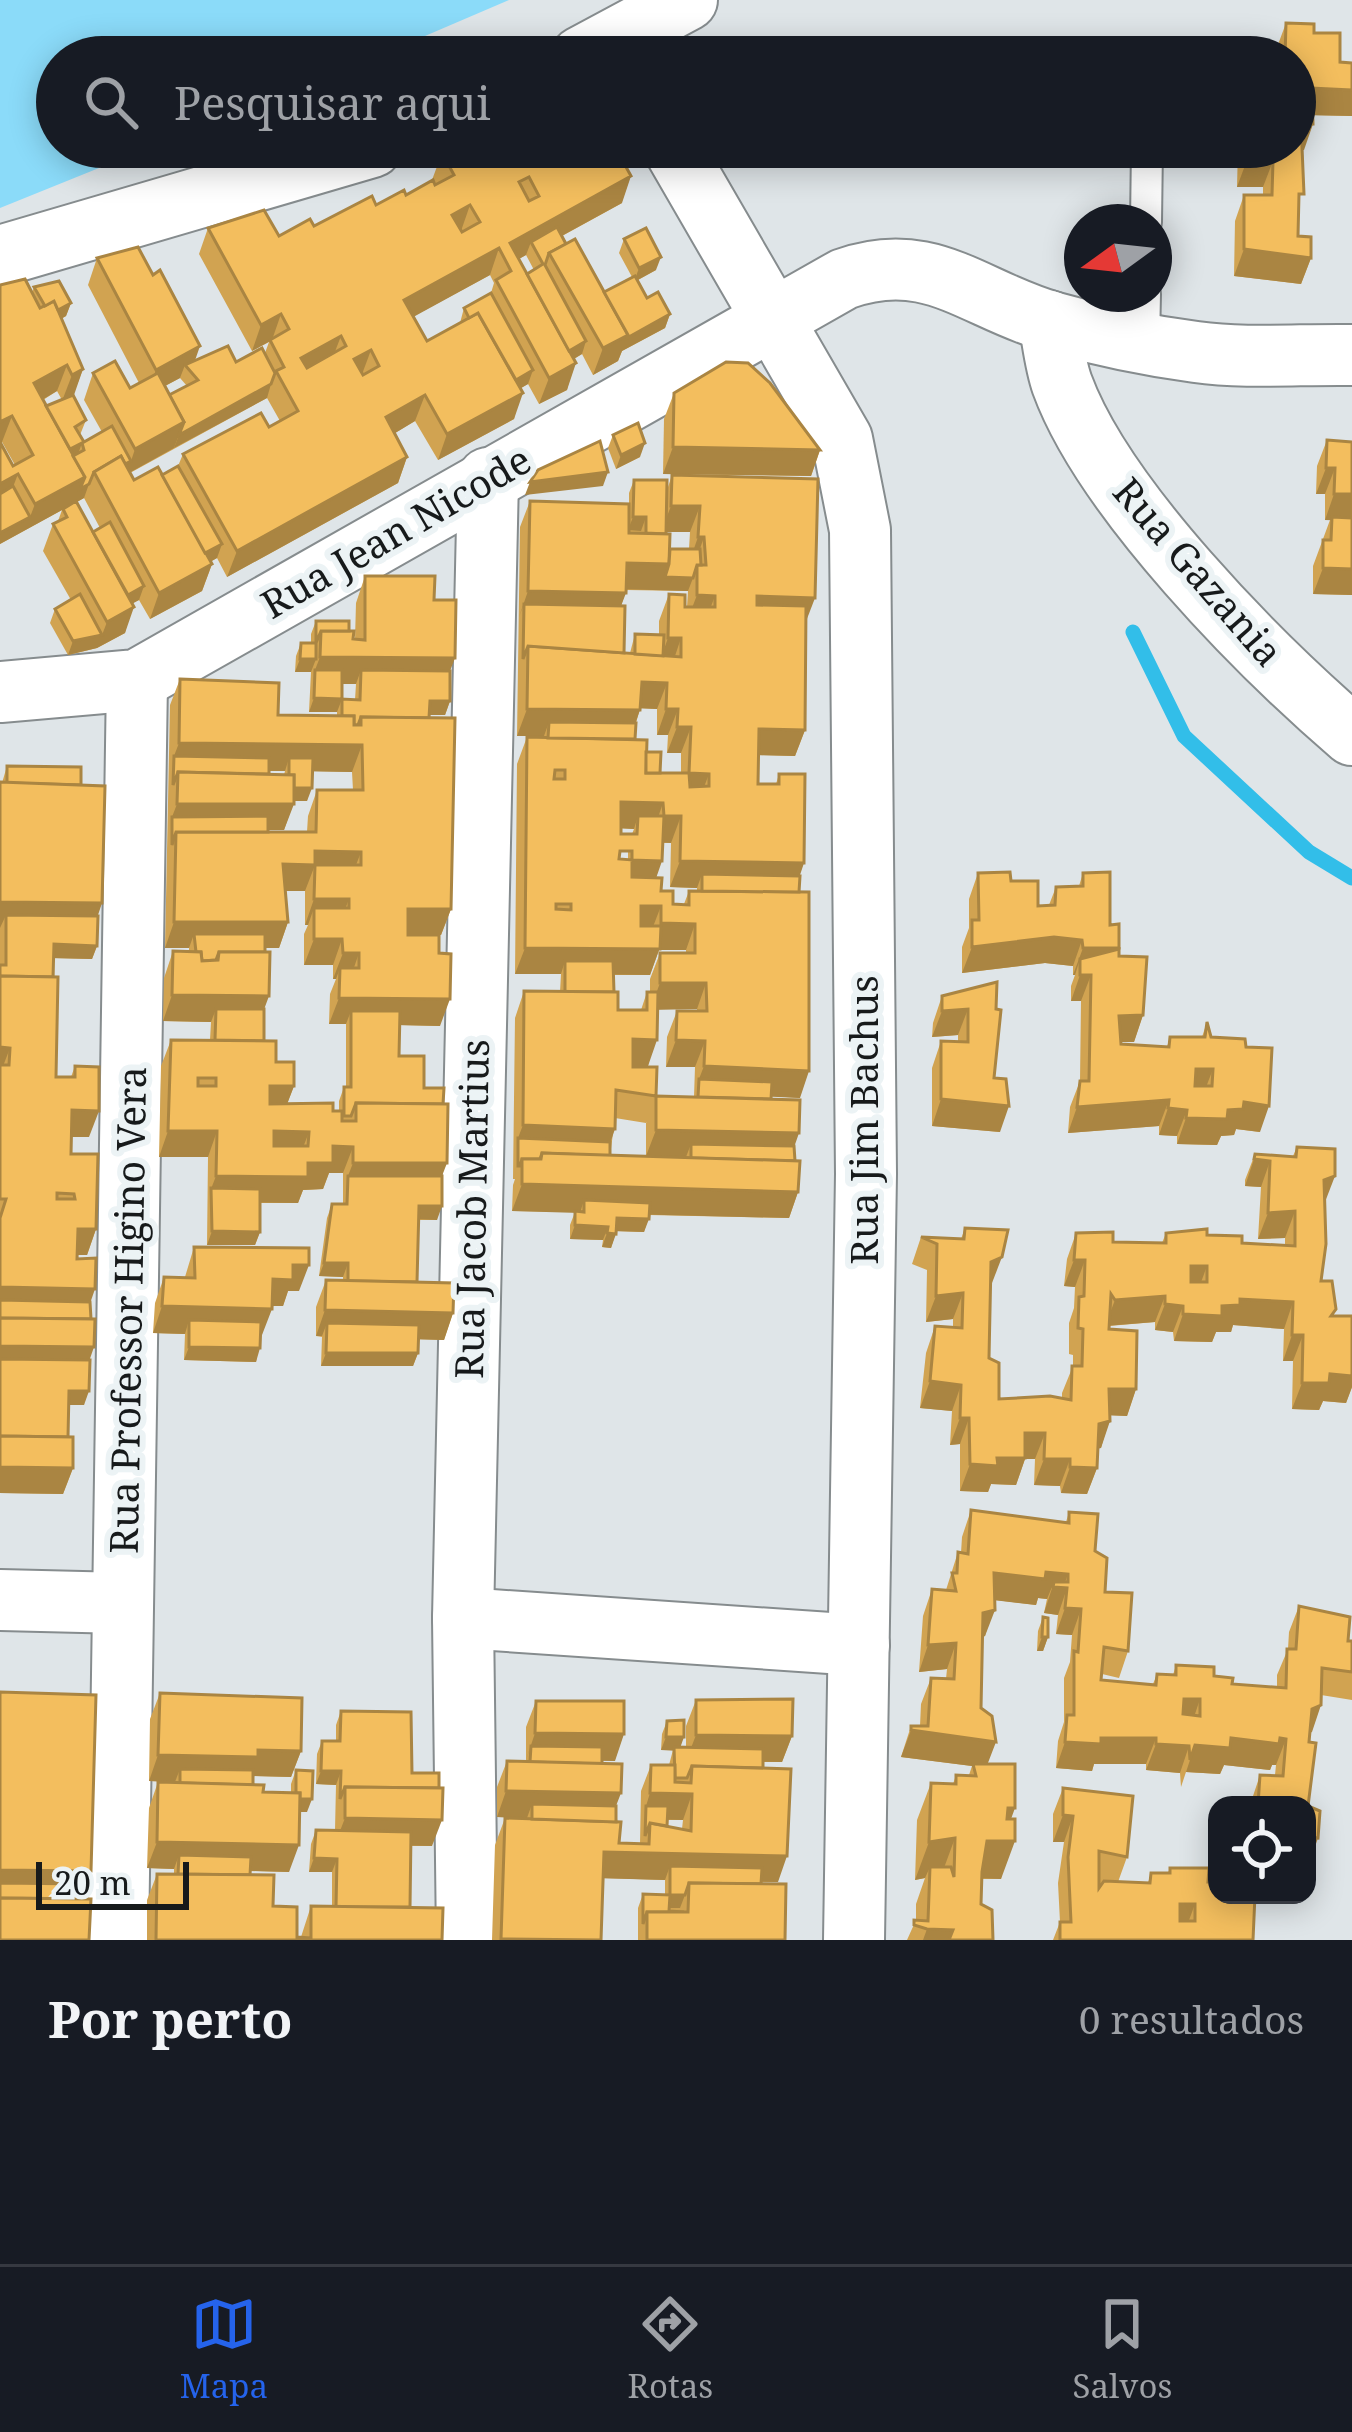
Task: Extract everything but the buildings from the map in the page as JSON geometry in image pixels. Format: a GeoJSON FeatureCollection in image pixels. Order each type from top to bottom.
{"type":"FeatureCollection","features":[{"type":"Feature","properties":{"kind":"street"},"geometry":{"type":"LineString","coordinates":[[629,36],[686,0]]}},
{"type":"Feature","properties":{"kind":"street"},"geometry":{"type":"LineString","coordinates":[[0,256],[300,168]]}},
{"type":"Feature","properties":{"kind":"street","name":"Rua Jim Bachus"},"geometry":{"type":"LineString","coordinates":[[686,168],[842,439],[860,530],[866,1174],[854,1940]]}},
{"type":"Feature","properties":{"kind":"street","name":"Rua Jean Nicode"},"geometry":{"type":"LineString","coordinates":[[7,676],[137,680],[844,279],[879,267],[917,269],[966,284],[1048,321],[1145,318],[1198,353],[1352,355]]}},
{"type":"Feature","properties":{"kind":"street","name":"Rua Gazania"},"geometry":{"type":"LineString","coordinates":[[1048,321],[1061,381],[1103,461],[1166,544],[1308,697],[1352,735]]}},
{"type":"Feature","properties":{"kind":"street","name":"Rua Jacob Martius"},"geometry":{"type":"LineString","coordinates":[[467,1940],[463,1618],[488,478]]}},
{"type":"Feature","properties":{"kind":"street","name":"Rua Professor Higino Vera"},"geometry":{"type":"LineString","coordinates":[[118,1940],[137,680]]}},
{"type":"Feature","properties":{"kind":"street"},"geometry":{"type":"LineString","coordinates":[[0,1600],[123,1603]]}},
{"type":"Feature","properties":{"kind":"street"},"geometry":{"type":"LineString","coordinates":[[463,1618],[859,1646]]}},
{"type":"Feature","properties":{"kind":"lane"},"geometry":{"type":"LineString","coordinates":[[1146,204],[1147,168]]}},
{"type":"Feature","properties":{"kind":"shaded area"},"geometry":{"type":"Polygon","coordinates":[[[0,0],[509,0],[425,36],[36,36],[36,168],[99,168],[0,208],[0,0]]]}},
{"type":"Feature","properties":{"kind":"waterway"},"geometry":{"type":"LineString","coordinates":[[1133,632],[1184,736],[1309,852],[1352,878]]}}]}
